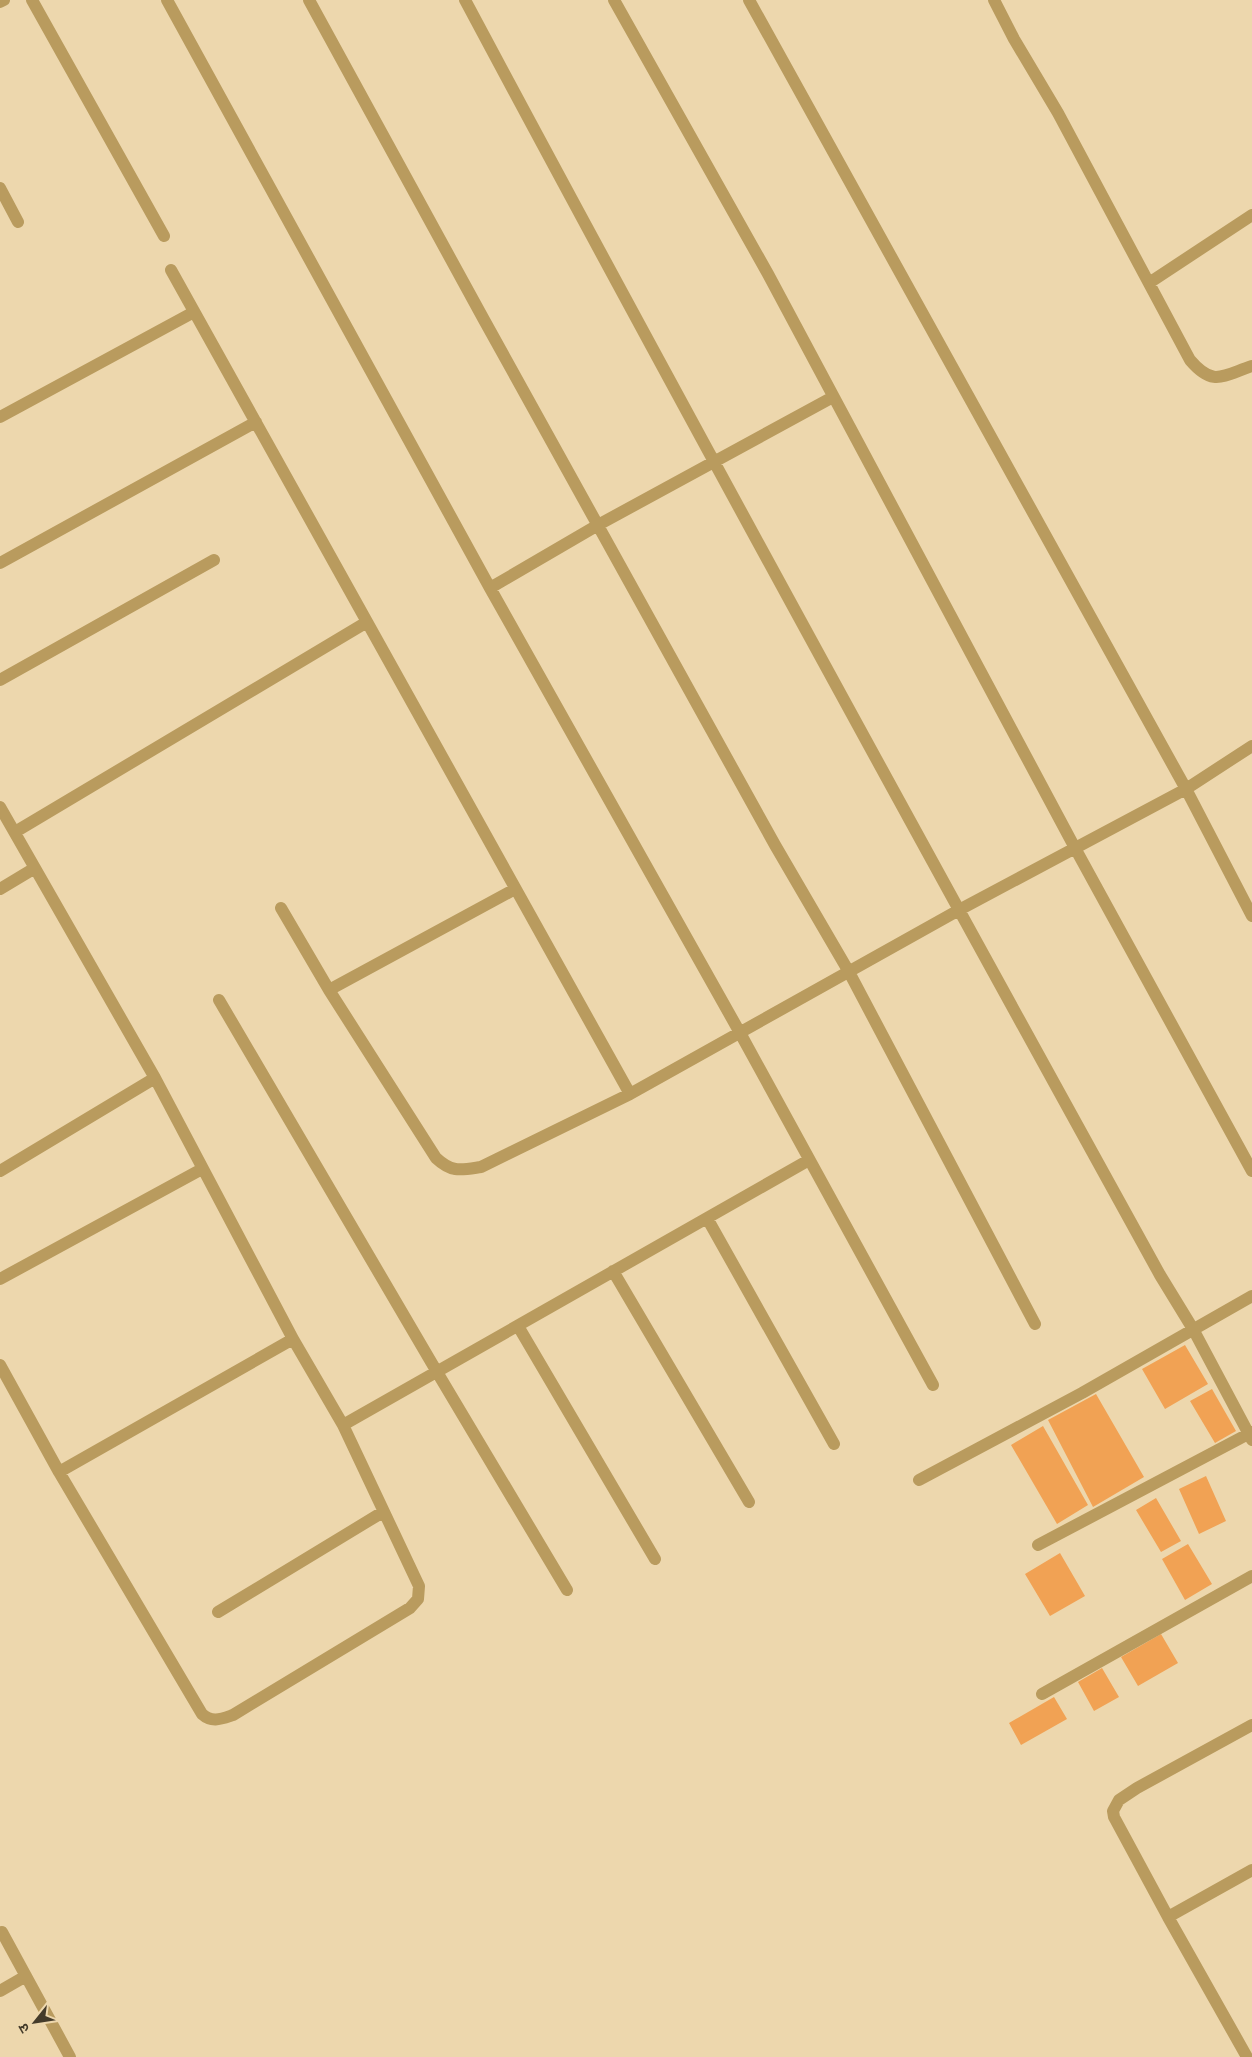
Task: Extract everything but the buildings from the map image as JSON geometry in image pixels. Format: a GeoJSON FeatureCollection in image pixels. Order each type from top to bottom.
{"type":"FeatureCollection","features":[{"type":"Feature","properties":{"kind":"street"},"geometry":{"type":"LineString","coordinates":[[0,2],[4,0]]}},
{"type":"Feature","properties":{"kind":"street"},"geometry":{"type":"LineString","coordinates":[[32,0],[164,236]]}},
{"type":"Feature","properties":{"kind":"street"},"geometry":{"type":"LineString","coordinates":[[167,0],[490,588],[739,1031],[933,1385]]}},
{"type":"Feature","properties":{"kind":"street"},"geometry":{"type":"LineString","coordinates":[[309,0],[478,310],[770,836],[849,972],[1035,1324]]}},
{"type":"Feature","properties":{"kind":"street"},"geometry":{"type":"LineString","coordinates":[[464,0],[959,910],[1160,1275],[1193,1329],[1251,1435],[1038,1545]]}},
{"type":"Feature","properties":{"kind":"street"},"geometry":{"type":"LineString","coordinates":[[614,0],[763,266],[1075,848],[1252,1171]]}},
{"type":"Feature","properties":{"kind":"street"},"geometry":{"type":"LineString","coordinates":[[749,0],[1186,789],[1252,916]]}},
{"type":"Feature","properties":{"kind":"street"},"geometry":{"type":"LineString","coordinates":[[994,0],[1014,39],[1058,113],[1186,352],[1199,370],[1208,376],[1218,377],[1252,366]]}},
{"type":"Feature","properties":{"kind":"street"},"geometry":{"type":"LineString","coordinates":[[0,188],[18,222]]}},
{"type":"Feature","properties":{"kind":"street"},"geometry":{"type":"LineString","coordinates":[[1149,283],[1252,214]]}},
{"type":"Feature","properties":{"kind":"street"},"geometry":{"type":"LineString","coordinates":[[171,270],[630,1094]]}},
{"type":"Feature","properties":{"kind":"street"},"geometry":{"type":"LineString","coordinates":[[0,417],[194,312]]}},
{"type":"Feature","properties":{"kind":"street"},"geometry":{"type":"LineString","coordinates":[[490,588],[598,525],[833,397]]}},
{"type":"Feature","properties":{"kind":"street"},"geometry":{"type":"LineString","coordinates":[[0,563],[256,422]]}},
{"type":"Feature","properties":{"kind":"street"},"geometry":{"type":"LineString","coordinates":[[0,680],[214,560]]}},
{"type":"Feature","properties":{"kind":"street"},"geometry":{"type":"LineString","coordinates":[[14,832],[367,622]]}},
{"type":"Feature","properties":{"kind":"street"},"geometry":{"type":"LineString","coordinates":[[281,908],[329,990],[436,1158],[450,1169],[462,1170],[481,1166],[630,1094],[739,1031],[959,910],[1186,789],[1252,746]]}},
{"type":"Feature","properties":{"kind":"street"},"geometry":{"type":"LineString","coordinates":[[0,807],[155,1078],[293,1340],[343,1425],[419,1586],[418,1599],[410,1608],[233,1715],[213,1720],[207,1719],[202,1714],[60,1472],[0,1365]]}},
{"type":"Feature","properties":{"kind":"street"},"geometry":{"type":"LineString","coordinates":[[0,889],[35,868]]}},
{"type":"Feature","properties":{"kind":"street"},"geometry":{"type":"LineString","coordinates":[[329,990],[515,889]]}},
{"type":"Feature","properties":{"kind":"street"},"geometry":{"type":"LineString","coordinates":[[219,1000],[567,1590]]}},
{"type":"Feature","properties":{"kind":"street"},"geometry":{"type":"LineString","coordinates":[[0,1171],[155,1078]]}},
{"type":"Feature","properties":{"kind":"street"},"geometry":{"type":"LineString","coordinates":[[343,1425],[810,1160]]}},
{"type":"Feature","properties":{"kind":"street"},"geometry":{"type":"LineString","coordinates":[[0,1279],[202,1169]]}},
{"type":"Feature","properties":{"kind":"street"},"geometry":{"type":"LineString","coordinates":[[707,1218],[834,1444]]}},
{"type":"Feature","properties":{"kind":"street"},"geometry":{"type":"LineString","coordinates":[[613,1271],[749,1502]]}},
{"type":"Feature","properties":{"kind":"street"},"geometry":{"type":"LineString","coordinates":[[919,1480],[1082,1393],[1252,1296]]}},
{"type":"Feature","properties":{"kind":"street"},"geometry":{"type":"LineString","coordinates":[[518,1326],[655,1559]]}},
{"type":"Feature","properties":{"kind":"street"},"geometry":{"type":"LineString","coordinates":[[60,1472],[293,1340]]}},
{"type":"Feature","properties":{"kind":"street"},"geometry":{"type":"LineString","coordinates":[[218,1612],[383,1512]]}},
{"type":"Feature","properties":{"kind":"street"},"geometry":{"type":"LineString","coordinates":[[1042,1694],[1252,1576]]}},
{"type":"Feature","properties":{"kind":"street"},"geometry":{"type":"LineString","coordinates":[[1248,2057],[1168,1917],[1114,1817],[1114,1807],[1119,1800],[1137,1788],[1252,1725]]}},
{"type":"Feature","properties":{"kind":"street"},"geometry":{"type":"LineString","coordinates":[[1168,1917],[1252,1870]]}},
{"type":"Feature","properties":{"kind":"street"},"geometry":{"type":"LineString","coordinates":[[2,1932],[70,2057]]}},
{"type":"Feature","properties":{"kind":"street"},"geometry":{"type":"LineString","coordinates":[[0,1991],[26,1976]]}}]}
